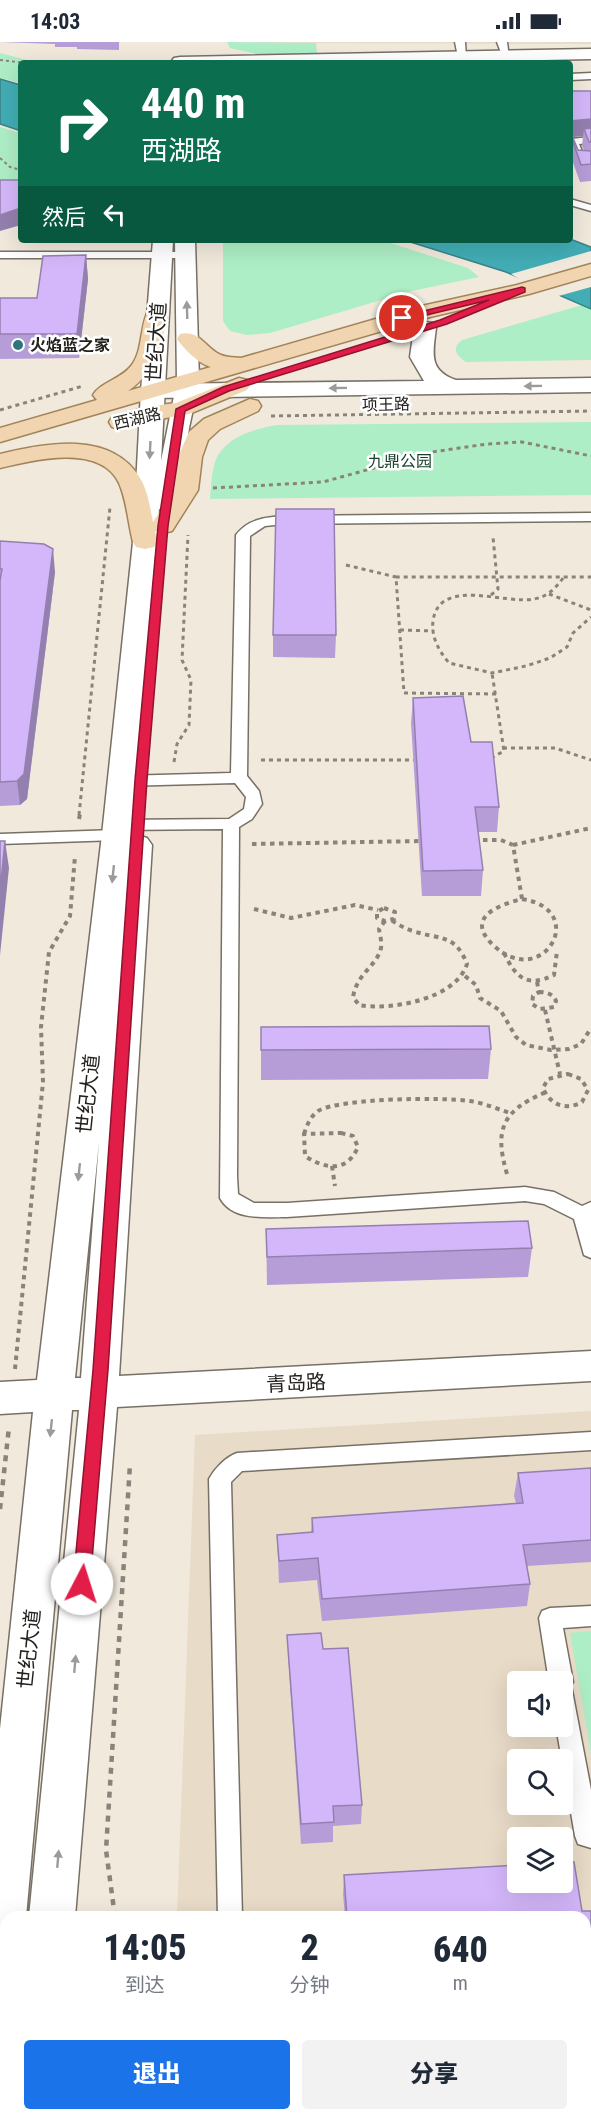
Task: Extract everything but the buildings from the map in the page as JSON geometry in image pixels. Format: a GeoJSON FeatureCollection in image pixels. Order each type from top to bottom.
{"type":"FeatureCollection","features":[{"type":"Feature","properties":{"kind":"main road"},"geometry":{"type":"LineString","coordinates":[[226,389],[425,328],[522,290],[591,270]]}},
{"type":"Feature","properties":{"kind":"main road","name":"西湖路"},"geometry":{"type":"LineString","coordinates":[[0,456],[172,397],[243,365],[425,312],[522,290]]}},
{"type":"Feature","properties":{"kind":"main road"},"geometry":{"type":"LineString","coordinates":[[0,433],[125,385],[137,375],[146,362],[158,312]]}},
{"type":"Feature","properties":{"kind":"main road"},"geometry":{"type":"LineString","coordinates":[[188,339],[213,361],[243,365]]}},
{"type":"Feature","properties":{"kind":"main road","name":"西湖路"},"geometry":{"type":"LineString","coordinates":[[0,433],[172,397]]}},
{"type":"Feature","properties":{"kind":"main road"},"geometry":{"type":"LineString","coordinates":[[0,461],[57,451],[101,456],[129,479],[154,534],[188,490],[191,452],[197,437],[212,424],[260,411]]}},
{"type":"Feature","properties":{"kind":"street"},"geometry":{"type":"LineString","coordinates":[[180,60],[182,42]]}},
{"type":"Feature","properties":{"kind":"street"},"geometry":{"type":"LineString","coordinates":[[194,60],[196,42]]}},
{"type":"Feature","properties":{"kind":"street"},"geometry":{"type":"LineString","coordinates":[[256,60],[504,49],[591,54]]}},
{"type":"Feature","properties":{"kind":"street","name":"世纪大道"},"geometry":{"type":"LineString","coordinates":[[163,247],[158,312],[172,397]]}},
{"type":"Feature","properties":{"kind":"street","name":"世纪大道"},"geometry":{"type":"LineString","coordinates":[[4,1911],[54,1396],[124,828],[145,780],[154,534],[172,397],[188,339],[185,248]]}},
{"type":"Feature","properties":{"kind":"street"},"geometry":{"type":"LineString","coordinates":[[425,328],[421,357],[435,380],[454,387]]}},
{"type":"Feature","properties":{"kind":"street","name":"项王路"},"geometry":{"type":"LineString","coordinates":[[172,397],[226,389],[591,385]]}},
{"type":"Feature","properties":{"kind":"street","name":"项王路"},"geometry":{"type":"LineString","coordinates":[[172,397],[260,411],[591,401]]}},
{"type":"Feature","properties":{"kind":"street","name":"世纪大道"},"geometry":{"type":"LineString","coordinates":[[53,1911],[99,1394],[124,828]]}},
{"type":"Feature","properties":{"kind":"street","name":"青岛路"},"geometry":{"type":"LineString","coordinates":[[6,1398],[591,1366]]}},
{"type":"Feature","properties":{"kind":"lane"},"geometry":{"type":"LineString","coordinates":[[573,77],[591,76]]}},
{"type":"Feature","properties":{"kind":"lane"},"geometry":{"type":"LineString","coordinates":[[591,140],[573,141],[582,164],[591,164]]}},
{"type":"Feature","properties":{"kind":"lane"},"geometry":{"type":"LineString","coordinates":[[573,203],[591,208]]}},
{"type":"Feature","properties":{"kind":"lane"},"geometry":{"type":"LineString","coordinates":[[0,255],[163,247],[185,248]]}},
{"type":"Feature","properties":{"kind":"lane"},"geometry":{"type":"LineString","coordinates":[[239,778],[243,535],[248,529],[261,523],[285,520],[591,517]]}},
{"type":"Feature","properties":{"kind":"lane"},"geometry":{"type":"LineString","coordinates":[[0,839],[77,836],[124,828],[231,824],[250,814],[254,805],[254,794],[248,784],[239,778],[145,780]]}},
{"type":"Feature","properties":{"kind":"lane"},"geometry":{"type":"LineString","coordinates":[[231,824],[228,1165],[230,1198],[251,1210],[287,1210],[514,1195],[547,1197],[587,1212],[591,1250]]}},
{"type":"Feature","properties":{"kind":"lane"},"geometry":{"type":"LineString","coordinates":[[230,1911],[220,1479],[237,1462],[591,1442]]}},
{"type":"Feature","properties":{"kind":"lane"},"geometry":{"type":"LineString","coordinates":[[559,1671],[550,1618],[591,1616]]}},
{"type":"Feature","properties":{"kind":"lane"},"geometry":{"type":"LineString","coordinates":[[570,1737],[587,1836],[591,1836]]}},
{"type":"Feature","properties":{"kind":"path"},"geometry":{"type":"LineString","coordinates":[[0,60],[18,62]]}},
{"type":"Feature","properties":{"kind":"path"},"geometry":{"type":"LineString","coordinates":[[0,158],[18,169]]}},
{"type":"Feature","properties":{"kind":"path"},"geometry":{"type":"LineString","coordinates":[[0,410],[86,385]]}},
{"type":"Feature","properties":{"kind":"path"},"geometry":{"type":"LineString","coordinates":[[260,411],[591,411]]}},
{"type":"Feature","properties":{"kind":"path"},"geometry":{"type":"LineString","coordinates":[[145,780],[177,744],[189,725],[191,680],[182,660],[188,490],[323,482],[432,452],[487,444],[522,442],[591,456]]}},
{"type":"Feature","properties":{"kind":"path"},"geometry":{"type":"LineString","coordinates":[[0,1509],[6,1398],[43,1082],[41,1027],[49,952],[70,916],[111,495]]}},
{"type":"Feature","properties":{"kind":"path"},"geometry":{"type":"LineString","coordinates":[[490,518],[498,577],[498,589],[490,595]]}},
{"type":"Feature","properties":{"kind":"path"},"geometry":{"type":"LineString","coordinates":[[346,565],[396,578],[591,577]]}},
{"type":"Feature","properties":{"kind":"path"},"geometry":{"type":"LineString","coordinates":[[564,577],[548,594],[530,600],[502,599],[490,595],[474,594],[447,600],[437,608],[433,617],[436,645],[449,663],[492,673],[550,658],[567,647],[573,633],[591,617]]}},
{"type":"Feature","properties":{"kind":"path"},"geometry":{"type":"LineString","coordinates":[[396,578],[404,693],[495,694]]}},
{"type":"Feature","properties":{"kind":"path"},"geometry":{"type":"LineString","coordinates":[[548,594],[591,610]]}},
{"type":"Feature","properties":{"kind":"path"},"geometry":{"type":"LineString","coordinates":[[400,630],[433,631]]}},
{"type":"Feature","properties":{"kind":"path"},"geometry":{"type":"LineString","coordinates":[[483,761],[504,751],[492,673]]}},
{"type":"Feature","properties":{"kind":"path"},"geometry":{"type":"LineString","coordinates":[[503,748],[555,748],[591,760]]}},
{"type":"Feature","properties":{"kind":"path"},"geometry":{"type":"LineString","coordinates":[[239,760],[425,760]]}},
{"type":"Feature","properties":{"kind":"path"},"geometry":{"type":"LineString","coordinates":[[466,840],[501,840],[513,845],[591,828]]}},
{"type":"Feature","properties":{"kind":"path"},"geometry":{"type":"LineString","coordinates":[[231,844],[430,841]]}},
{"type":"Feature","properties":{"kind":"path"},"geometry":{"type":"LineString","coordinates":[[513,845],[522,899]]}},
{"type":"Feature","properties":{"kind":"path"},"geometry":{"type":"LineString","coordinates":[[549,905],[522,899],[496,905],[487,912],[482,921],[482,931],[487,941],[504,953],[524,958],[538,957],[561,947]]}},
{"type":"Feature","properties":{"kind":"path"},"geometry":{"type":"LineString","coordinates":[[230,902],[291,918],[337,906],[371,906],[378,910],[384,908],[393,910],[396,915],[391,920],[385,921],[377,918],[378,910]]}},
{"type":"Feature","properties":{"kind":"path"},"geometry":{"type":"LineString","coordinates":[[385,921],[379,929],[382,945],[378,957],[362,973],[354,986],[352,997],[359,1005],[376,1008],[401,1004],[452,987],[465,976],[468,964],[462,950],[439,936],[411,930],[391,920]]}},
{"type":"Feature","properties":{"kind":"path"},"geometry":{"type":"LineString","coordinates":[[504,953],[510,968],[519,977],[537,982],[554,975],[557,950]]}},
{"type":"Feature","properties":{"kind":"path"},"geometry":{"type":"LineString","coordinates":[[465,976],[476,985],[480,998],[498,1008],[506,1017],[511,1031],[522,1042],[538,1049],[573,1048],[581,1044],[591,1028]]}},
{"type":"Feature","properties":{"kind":"path"},"geometry":{"type":"LineString","coordinates":[[537,982],[539,992]]}},
{"type":"Feature","properties":{"kind":"path"},"geometry":{"type":"LineString","coordinates":[[539,992],[550,993],[556,999],[554,1007],[545,1010],[533,1006],[532,996],[539,992]]}},
{"type":"Feature","properties":{"kind":"path"},"geometry":{"type":"LineString","coordinates":[[545,1010],[560,1074]]}},
{"type":"Feature","properties":{"kind":"path"},"geometry":{"type":"LineString","coordinates":[[560,1074],[568,1074],[581,1080],[588,1090],[586,1098],[579,1104],[566,1107],[552,1102],[544,1093],[543,1088],[548,1079],[560,1074]]}},
{"type":"Feature","properties":{"kind":"path"},"geometry":{"type":"LineString","coordinates":[[514,1195],[500,1147],[504,1123],[518,1104],[544,1093]]}},
{"type":"Feature","properties":{"kind":"path"},"geometry":{"type":"LineString","coordinates":[[586,1098],[591,1101]]}},
{"type":"Feature","properties":{"kind":"path"},"geometry":{"type":"LineString","coordinates":[[303,1134],[341,1133],[353,1136],[358,1147],[355,1157],[347,1164],[324,1167],[305,1156],[303,1134],[310,1118],[320,1109],[340,1102],[448,1099],[472,1101],[510,1113]]}},
{"type":"Feature","properties":{"kind":"path"},"geometry":{"type":"LineString","coordinates":[[114,1911],[106,1850],[130,1462]]}},
{"type":"Feature","properties":{"kind":"shaded area"},"geometry":{"type":"Polygon","coordinates":[[[251,42],[591,42],[591,44],[261,43],[251,42]]]}},
{"type":"Feature","properties":{"kind":"shaded area"},"geometry":{"type":"Polygon","coordinates":[[[591,1411],[591,1911],[177,1911],[195,1435],[591,1411]]]}},
{"type":"Feature","properties":{"kind":"green space"},"geometry":{"type":"Polygon","coordinates":[[[227,42],[316,43],[317,54],[257,54],[230,48],[227,42]]]}},
{"type":"Feature","properties":{"kind":"green space"},"geometry":{"type":"Polygon","coordinates":[[[0,53],[27,60],[18,60],[18,82],[0,78],[0,53]]]}},
{"type":"Feature","properties":{"kind":"green space"},"geometry":{"type":"Polygon","coordinates":[[[0,127],[18,132],[18,223],[0,223],[0,127]]]}},
{"type":"Feature","properties":{"kind":"green space"},"geometry":{"type":"Polygon","coordinates":[[[223,243],[390,243],[468,268],[479,277],[412,291],[270,333],[247,335],[230,331],[223,321],[223,243]]]}},
{"type":"Feature","properties":{"kind":"green space"},"geometry":{"type":"Polygon","coordinates":[[[582,305],[591,309],[591,360],[466,362],[456,351],[462,340],[582,305]]]}},
{"type":"Feature","properties":{"kind":"green space","name":"九鼎公园"},"geometry":{"type":"Polygon","coordinates":[[[591,422],[591,495],[210,499],[214,466],[223,449],[238,437],[267,427],[277,425],[591,422]]]}},
{"type":"Feature","properties":{"kind":"green space"},"geometry":{"type":"Polygon","coordinates":[[[591,1631],[591,1754],[570,1633],[591,1631]]]}},
{"type":"Feature","properties":{"kind":"water"},"geometry":{"type":"Polygon","coordinates":[[[0,79],[18,84],[18,130],[0,124],[0,79]]]}},
{"type":"Feature","properties":{"kind":"water"},"geometry":{"type":"Polygon","coordinates":[[[573,240],[591,247],[591,309],[506,272],[414,243],[573,243],[573,240]]]}},
{"type":"Feature","properties":{"kind":"pier"},"geometry":{"type":"Polygon","coordinates":[[[591,251],[591,287],[555,297],[511,274],[591,251]]]}},
{"type":"Feature","properties":{"kind":"place","name":"火焰蓝之家"},"geometry":{"type":"Point","coordinates":[18,345]}},
{"type":"Feature","properties":{"kind":"route"},"geometry":{"type":"LineString","coordinates":[[82,1584],[100,1370],[141,780],[163,526],[181,409],[226,389],[444,322],[522,290],[402,318]]}}]}
